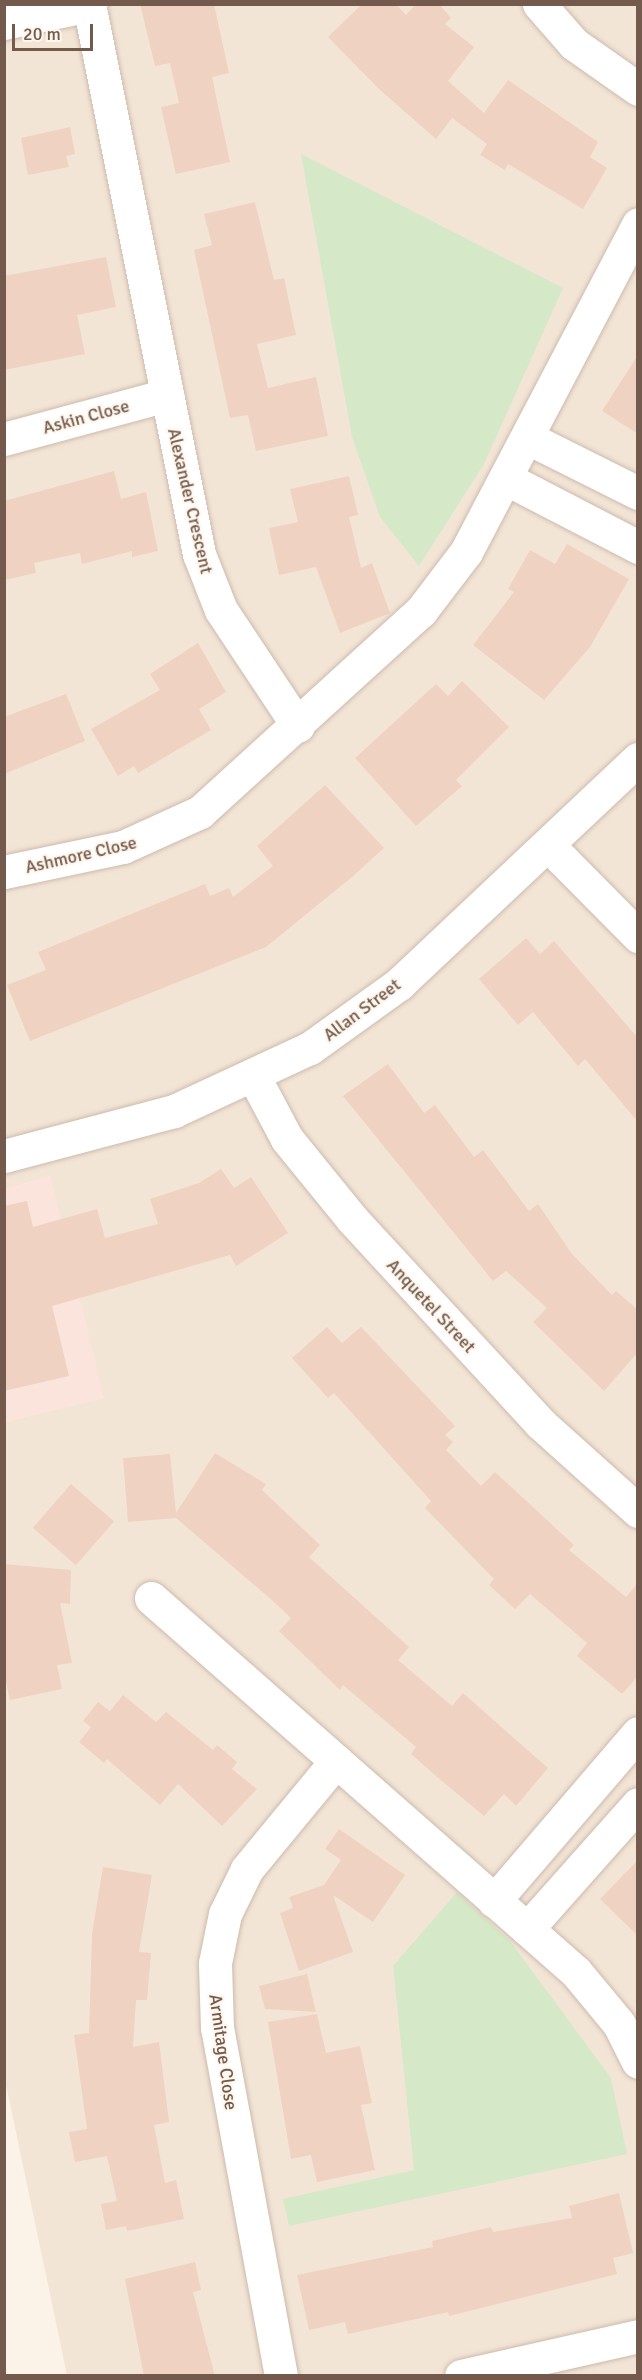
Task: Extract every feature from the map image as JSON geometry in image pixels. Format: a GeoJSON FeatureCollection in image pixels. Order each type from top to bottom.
{"type":"FeatureCollection","features":[{"type":"Feature","properties":{"kind":"street"},"geometry":{"type":"LineString","coordinates":[[539,4],[574,44],[638,89]]}},
{"type":"Feature","properties":{"kind":"street"},"geometry":{"type":"LineString","coordinates":[[4,23],[89,5]]}},
{"type":"Feature","properties":{"kind":"street","name":"Alexander Crescent"},"geometry":{"type":"LineString","coordinates":[[89,5],[167,394],[213,593],[298,726]]}},
{"type":"Feature","properties":{"kind":"street"},"geometry":{"type":"LineString","coordinates":[[298,726],[435,596],[507,479],[638,224]]}},
{"type":"Feature","properties":{"kind":"street","name":"Askin Close"},"geometry":{"type":"LineString","coordinates":[[4,439],[167,394]]}},
{"type":"Feature","properties":{"kind":"street"},"geometry":{"type":"LineString","coordinates":[[528,438],[638,494]]}},
{"type":"Feature","properties":{"kind":"street"},"geometry":{"type":"LineString","coordinates":[[507,479],[638,547]]}},
{"type":"Feature","properties":{"kind":"street","name":"Ashmore Close"},"geometry":{"type":"LineString","coordinates":[[4,872],[123,847],[172,826],[217,800],[298,726]]}},
{"type":"Feature","properties":{"kind":"street","name":"Allan Street"},"geometry":{"type":"LineString","coordinates":[[10,1151],[143,1121],[254,1077],[335,1032],[399,984],[549,846],[638,759]]}},
{"type":"Feature","properties":{"kind":"street"},"geometry":{"type":"LineString","coordinates":[[549,846],[638,936]]}},
{"type":"Feature","properties":{"kind":"street","name":"Anquetel Street"},"geometry":{"type":"LineString","coordinates":[[254,1077],[287,1139],[352,1219],[540,1423],[638,1511]]}},
{"type":"Feature","properties":{"kind":"street"},"geometry":{"type":"LineString","coordinates":[[151,1598],[527,1929],[594,1991],[638,2062]]}},
{"type":"Feature","properties":{"kind":"street"},"geometry":{"type":"LineString","coordinates":[[494,1902],[627,1766],[638,1733]]}},
{"type":"Feature","properties":{"kind":"street","name":"Armitage Close"},"geometry":{"type":"LineString","coordinates":[[281,2376],[217,2028],[215,1963],[225,1914],[247,1869],[336,1761]]}},
{"type":"Feature","properties":{"kind":"street"},"geometry":{"type":"LineString","coordinates":[[527,1929],[638,1804]]}},
{"type":"Feature","properties":{"kind":"street"},"geometry":{"type":"LineString","coordinates":[[461,2376],[638,2336]]}},
{"type":"Feature","properties":{"kind":"shaded area"},"geometry":{"type":"Polygon","coordinates":[[[5,5],[637,5],[637,2375],[67,2375],[5,2080],[4,1422],[103,1398],[50,1177],[5,1189],[5,5]]]}},
{"type":"Feature","properties":{"kind":"shaded area"},"geometry":{"type":"Polygon","coordinates":[[[50,1176],[104,1398],[5,1422],[5,1189],[50,1176]]]}},
{"type":"Feature","properties":{"kind":"green space"},"geometry":{"type":"Polygon","coordinates":[[[301,154],[563,288],[484,464],[419,566],[380,517],[352,437],[301,154]]]}},
{"type":"Feature","properties":{"kind":"green space"},"geometry":{"type":"Polygon","coordinates":[[[457,1892],[510,1941],[611,2078],[627,2154],[289,2226],[283,2199],[414,2170],[393,1966],[457,1892]]]}},
{"type":"Feature","properties":{"kind":"building"},"geometry":{"type":"Polygon","coordinates":[[[140,4],[214,4],[229,73],[212,77],[230,162],[176,174],[161,107],[179,103],[170,63],[155,66],[140,4]]]}},
{"type":"Feature","properties":{"kind":"building"},"geometry":{"type":"Polygon","coordinates":[[[362,4],[396,4],[406,15],[416,4],[439,4],[451,18],[445,24],[474,47],[448,81],[484,113],[508,80],[598,142],[590,157],[607,168],[583,209],[508,164],[505,170],[480,155],[487,144],[452,118],[436,139],[379,89],[328,37],[362,4]]]}},
{"type":"Feature","properties":{"kind":"building"},"geometry":{"type":"Polygon","coordinates":[[[70,127],[75,154],[66,156],[69,167],[28,175],[21,138],[70,127]]]}},
{"type":"Feature","properties":{"kind":"building"},"geometry":{"type":"Polygon","coordinates":[[[255,202],[274,280],[284,278],[296,335],[257,344],[268,388],[316,377],[328,436],[256,451],[248,415],[230,418],[194,250],[212,245],[204,214],[255,202]]]}},
{"type":"Feature","properties":{"kind":"building"},"geometry":{"type":"Polygon","coordinates":[[[106,257],[116,307],[77,315],[85,354],[4,370],[4,276],[106,257]]]}},
{"type":"Feature","properties":{"kind":"building"},"geometry":{"type":"Polygon","coordinates":[[[638,355],[638,434],[602,411],[638,355]]]}},
{"type":"Feature","properties":{"kind":"building"},"geometry":{"type":"Polygon","coordinates":[[[114,471],[121,499],[146,492],[158,551],[132,557],[132,551],[82,564],[80,553],[34,563],[36,573],[4,580],[4,501],[114,471]]]}},
{"type":"Feature","properties":{"kind":"building"},"geometry":{"type":"Polygon","coordinates":[[[349,476],[358,515],[349,517],[361,568],[372,563],[390,613],[340,633],[316,567],[279,575],[269,528],[298,522],[290,489],[349,476]]]}},
{"type":"Feature","properties":{"kind":"building"},"geometry":{"type":"Polygon","coordinates":[[[567,544],[629,579],[590,647],[544,700],[473,645],[514,592],[508,589],[530,550],[555,564],[567,544]]]}},
{"type":"Feature","properties":{"kind":"building"},"geometry":{"type":"Polygon","coordinates":[[[198,643],[226,692],[199,709],[211,730],[138,773],[134,766],[118,776],[91,729],[160,690],[150,674],[198,643]]]}},
{"type":"Feature","properties":{"kind":"building"},"geometry":{"type":"Polygon","coordinates":[[[462,681],[509,727],[456,780],[462,786],[416,826],[355,758],[436,684],[448,696],[462,681]]]}},
{"type":"Feature","properties":{"kind":"building"},"geometry":{"type":"Polygon","coordinates":[[[66,694],[85,741],[4,774],[4,717],[66,694]]]}},
{"type":"Feature","properties":{"kind":"building"},"geometry":{"type":"Polygon","coordinates":[[[325,785],[384,848],[352,877],[266,947],[30,1041],[7,985],[46,970],[38,952],[205,884],[210,896],[229,888],[233,897],[273,866],[257,846],[325,785]]]}},
{"type":"Feature","properties":{"kind":"building"},"geometry":{"type":"Polygon","coordinates":[[[526,938],[540,954],[554,941],[638,1038],[638,1122],[585,1059],[578,1066],[533,1012],[518,1025],[479,979],[526,938]]]}},
{"type":"Feature","properties":{"kind":"building"},"geometry":{"type":"Polygon","coordinates":[[[388,1064],[424,1113],[435,1105],[474,1157],[483,1150],[529,1211],[538,1204],[572,1254],[612,1295],[616,1291],[638,1310],[638,1352],[604,1391],[533,1322],[547,1308],[506,1271],[493,1281],[343,1096],[388,1064]]]}},
{"type":"Feature","properties":{"kind":"building"},"geometry":{"type":"Polygon","coordinates":[[[221,1169],[234,1188],[251,1177],[288,1233],[236,1266],[230,1255],[52,1306],[69,1376],[4,1391],[4,1206],[27,1201],[33,1227],[97,1209],[105,1238],[158,1224],[150,1199],[199,1183],[221,1169]]]}},
{"type":"Feature","properties":{"kind":"building"},"geometry":{"type":"Polygon","coordinates":[[[327,1327],[342,1343],[361,1327],[455,1426],[445,1435],[453,1442],[446,1450],[481,1486],[495,1472],[574,1545],[569,1550],[626,1597],[638,1583],[638,1676],[622,1694],[577,1656],[587,1643],[530,1594],[515,1609],[489,1585],[494,1579],[425,1508],[431,1501],[334,1393],[328,1398],[292,1358],[327,1327]]]}},
{"type":"Feature","properties":{"kind":"building"},"geometry":{"type":"Polygon","coordinates":[[[215,1453],[266,1484],[262,1490],[320,1545],[309,1557],[409,1647],[398,1660],[452,1706],[463,1693],[548,1768],[516,1806],[504,1794],[484,1816],[437,1777],[411,1754],[416,1747],[343,1685],[340,1690],[279,1631],[291,1618],[176,1518],[128,1522],[123,1458],[170,1454],[176,1513],[215,1453]]]}},
{"type":"Feature","properties":{"kind":"building"},"geometry":{"type":"Polygon","coordinates":[[[71,1484],[114,1521],[76,1565],[33,1528],[71,1484]]]}},
{"type":"Feature","properties":{"kind":"building"},"geometry":{"type":"Polygon","coordinates":[[[4,1564],[71,1570],[70,1604],[60,1603],[72,1663],[57,1665],[62,1689],[10,1700],[4,1673],[4,1564]]]}},
{"type":"Feature","properties":{"kind":"building"},"geometry":{"type":"Polygon","coordinates":[[[123,1695],[156,1722],[166,1712],[213,1750],[217,1745],[237,1762],[232,1769],[257,1789],[222,1826],[178,1784],[160,1805],[107,1759],[104,1763],[79,1742],[91,1727],[83,1721],[98,1702],[110,1711],[123,1695]]]}},
{"type":"Feature","properties":{"kind":"building"},"geometry":{"type":"Polygon","coordinates":[[[339,1829],[405,1875],[373,1922],[333,1895],[353,1952],[299,1971],[280,1913],[293,1908],[289,1897],[324,1885],[341,1860],[325,1849],[339,1829]]]}},
{"type":"Feature","properties":{"kind":"building"},"geometry":{"type":"Polygon","coordinates":[[[638,1860],[638,1936],[600,1899],[638,1860]]]}},
{"type":"Feature","properties":{"kind":"building"},"geometry":{"type":"Polygon","coordinates":[[[103,1867],[152,1875],[139,1952],[151,1953],[147,2000],[136,2000],[133,2047],[159,2042],[169,2122],[154,2125],[165,2183],[176,2180],[184,2219],[127,2231],[126,2226],[106,2230],[101,2204],[117,2201],[107,2156],[75,2162],[69,2132],[87,2129],[74,2035],[89,2033],[92,1934],[103,1867]]]}},
{"type":"Feature","properties":{"kind":"building"},"geometry":{"type":"Polygon","coordinates":[[[307,1974],[316,2012],[265,2009],[259,1986],[307,1974]]]}},
{"type":"Feature","properties":{"kind":"building"},"geometry":{"type":"Polygon","coordinates":[[[317,2014],[326,2053],[360,2046],[372,2103],[361,2105],[375,2170],[317,2182],[311,2155],[291,2159],[268,2022],[317,2014]]]}},
{"type":"Feature","properties":{"kind":"building"},"geometry":{"type":"Polygon","coordinates":[[[619,2193],[633,2253],[613,2258],[617,2274],[449,2316],[448,2312],[348,2334],[345,2322],[309,2330],[297,2275],[433,2247],[432,2241],[491,2227],[493,2232],[572,2218],[569,2206],[619,2193]]]}},
{"type":"Feature","properties":{"kind":"building"},"geometry":{"type":"Polygon","coordinates":[[[195,2262],[201,2290],[193,2292],[215,2376],[144,2376],[125,2279],[195,2262]]]}}]}
